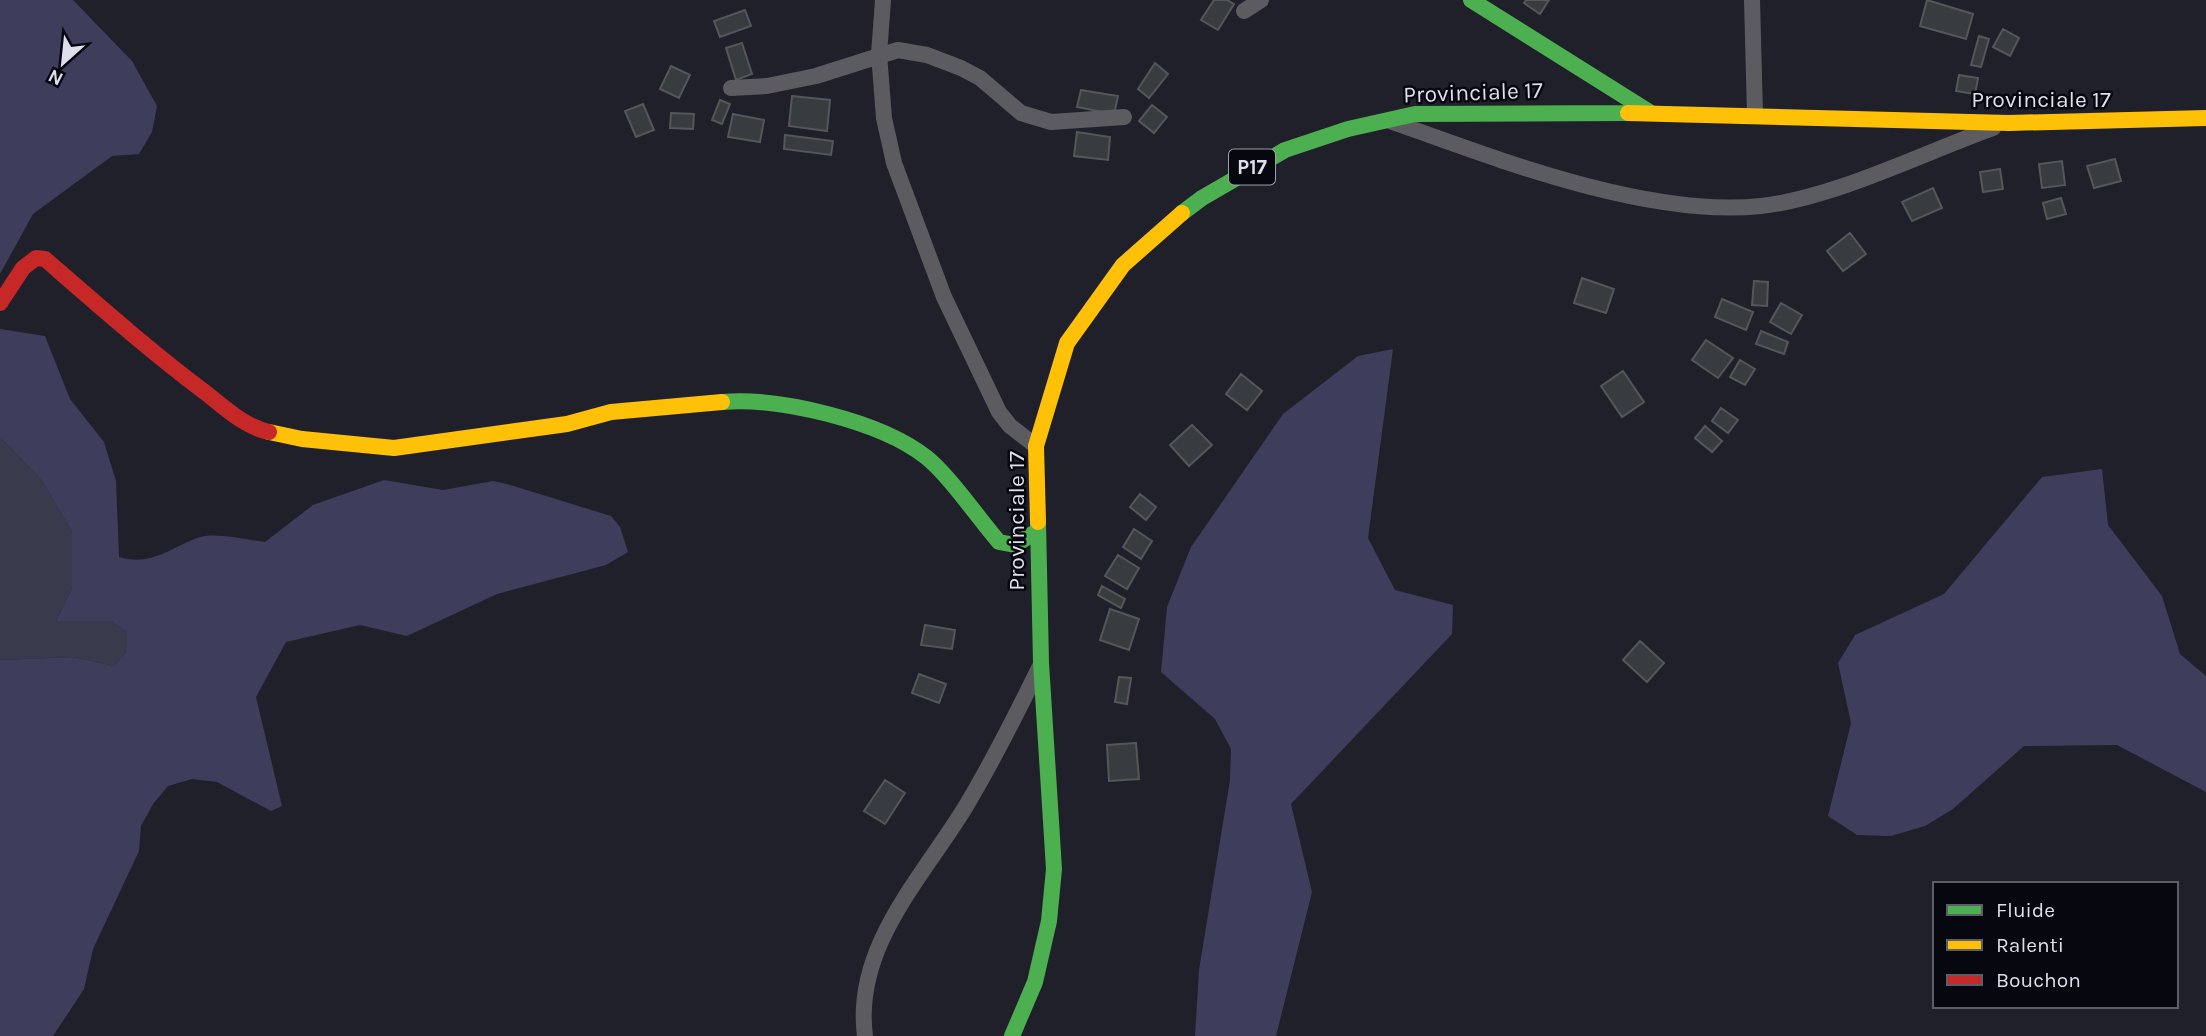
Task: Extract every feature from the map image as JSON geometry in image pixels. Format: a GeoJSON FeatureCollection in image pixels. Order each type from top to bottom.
{"type":"FeatureCollection","features":[{"type":"Feature","properties":{"kind":"main road"},"geometry":{"type":"LineString","coordinates":[[1471,0],[1651,113]]}},
{"type":"Feature","properties":{"kind":"main road","name":"Provinciale 17"},"geometry":{"type":"LineString","coordinates":[[1012,1036],[1035,982],[1049,921],[1054,869],[1041,663],[1036,446],[1050,391],[1067,342],[1123,265],[1157,232],[1202,198],[1285,150],[1386,120],[1458,112],[1755,115],[2009,123],[2206,118]]}},
{"type":"Feature","properties":{"kind":"main road"},"geometry":{"type":"LineString","coordinates":[[0,303],[23,268],[36,258],[46,259],[166,363],[258,430],[302,439],[394,448],[567,424],[611,412],[737,401],[788,407],[871,427],[926,457],[999,542],[1015,545],[1037,531]]}},
{"type":"Feature","properties":{"kind":"street"},"geometry":{"type":"LineString","coordinates":[[883,0],[879,54],[884,118],[894,163],[944,297],[999,412],[1010,426],[1036,446]]}},
{"type":"Feature","properties":{"kind":"street"},"geometry":{"type":"LineString","coordinates":[[1244,11],[1261,0]]}},
{"type":"Feature","properties":{"kind":"street"},"geometry":{"type":"LineString","coordinates":[[1752,0],[1755,115]]}},
{"type":"Feature","properties":{"kind":"street"},"geometry":{"type":"LineString","coordinates":[[732,88],[767,86],[816,76],[879,54],[908,52],[961,68],[980,78],[1021,113],[1051,122],[1124,117]]}},
{"type":"Feature","properties":{"kind":"street"},"geometry":{"type":"LineString","coordinates":[[1386,120],[1526,169],[1625,194],[1688,204],[1736,206],[1762,206],[1819,194],[2009,123]]}},
{"type":"Feature","properties":{"kind":"street"},"geometry":{"type":"LineString","coordinates":[[865,1036],[862,1012],[866,979],[882,940],[906,896],[976,789],[1041,663]]}},
{"type":"Feature","properties":{"kind":"shaded area"},"geometry":{"type":"Polygon","coordinates":[[[0,0],[73,0],[132,61],[157,106],[152,132],[139,154],[112,156],[33,214],[0,274],[0,0]]]}},
{"type":"Feature","properties":{"kind":"shaded area"},"geometry":{"type":"Polygon","coordinates":[[[0,329],[45,336],[70,399],[104,442],[116,481],[119,557],[142,560],[151,558],[206,536],[265,542],[313,505],[384,480],[443,490],[493,481],[507,484],[611,516],[620,527],[628,552],[606,565],[497,594],[407,636],[360,625],[286,642],[256,697],[282,806],[271,811],[217,782],[192,779],[168,786],[153,804],[141,826],[139,851],[93,949],[84,989],[53,1036],[0,1036],[0,660],[73,657],[114,666],[127,651],[127,633],[112,621],[56,621],[72,588],[72,532],[42,481],[0,437],[0,329]]]}},
{"type":"Feature","properties":{"kind":"shaded area"},"geometry":{"type":"Polygon","coordinates":[[[1393,349],[1368,538],[1395,590],[1453,605],[1452,634],[1291,804],[1312,892],[1276,1036],[1195,1036],[1199,970],[1230,780],[1231,749],[1215,719],[1161,672],[1167,607],[1191,547],[1283,414],[1358,356],[1393,349]]]}},
{"type":"Feature","properties":{"kind":"shaded area"},"geometry":{"type":"Polygon","coordinates":[[[0,437],[42,481],[72,532],[72,588],[56,621],[112,621],[127,633],[127,651],[114,666],[73,657],[0,660],[0,437]]]}},
{"type":"Feature","properties":{"kind":"shaded area"},"geometry":{"type":"Polygon","coordinates":[[[2102,469],[2108,525],[2162,596],[2180,654],[2206,676],[2206,792],[2117,745],[2024,746],[1953,809],[1925,826],[1891,836],[1857,835],[1828,816],[1851,723],[1838,663],[1855,635],[1944,594],[2042,477],[2102,469]]]}},
{"type":"Feature","properties":{"kind":"building"},"geometry":{"type":"Polygon","coordinates":[[[1214,0],[1227,0],[1234,4],[1218,30],[1201,20],[1214,0]]]}},
{"type":"Feature","properties":{"kind":"building"},"geometry":{"type":"Polygon","coordinates":[[[1526,0],[1549,0],[1540,14],[1524,3],[1526,0]]]}},
{"type":"Feature","properties":{"kind":"building"},"geometry":{"type":"Polygon","coordinates":[[[1927,0],[1973,14],[1966,39],[1920,26],[1927,0]]]}},
{"type":"Feature","properties":{"kind":"building"},"geometry":{"type":"Polygon","coordinates":[[[745,10],[751,26],[720,37],[714,21],[745,10]]]}},
{"type":"Feature","properties":{"kind":"building"},"geometry":{"type":"Polygon","coordinates":[[[2003,29],[2019,38],[2010,56],[1993,47],[2003,29]]]}},
{"type":"Feature","properties":{"kind":"building"},"geometry":{"type":"Polygon","coordinates":[[[1979,36],[1989,39],[1981,67],[1971,65],[1979,36]]]}},
{"type":"Feature","properties":{"kind":"building"},"geometry":{"type":"Polygon","coordinates":[[[742,43],[752,74],[736,80],[726,48],[742,43]]]}},
{"type":"Feature","properties":{"kind":"building"},"geometry":{"type":"Polygon","coordinates":[[[1155,63],[1168,74],[1149,98],[1138,89],[1155,63]]]}},
{"type":"Feature","properties":{"kind":"building"},"geometry":{"type":"Polygon","coordinates":[[[671,66],[690,75],[679,98],[660,89],[671,66]]]}},
{"type":"Feature","properties":{"kind":"building"},"geometry":{"type":"Polygon","coordinates":[[[1959,75],[1978,78],[1975,94],[1956,91],[1959,75]]]}},
{"type":"Feature","properties":{"kind":"building"},"geometry":{"type":"Polygon","coordinates":[[[1081,90],[1118,96],[1114,114],[1077,107],[1081,90]]]}},
{"type":"Feature","properties":{"kind":"building"},"geometry":{"type":"Polygon","coordinates":[[[792,96],[830,100],[827,131],[789,126],[792,96]]]}},
{"type":"Feature","properties":{"kind":"building"},"geometry":{"type":"Polygon","coordinates":[[[720,100],[730,104],[722,124],[712,120],[720,100]]]}},
{"type":"Feature","properties":{"kind":"building"},"geometry":{"type":"Polygon","coordinates":[[[643,104],[654,130],[636,137],[625,111],[643,104]]]}},
{"type":"Feature","properties":{"kind":"building"},"geometry":{"type":"Polygon","coordinates":[[[1152,105],[1167,117],[1154,133],[1139,121],[1152,105]]]}},
{"type":"Feature","properties":{"kind":"building"},"geometry":{"type":"Polygon","coordinates":[[[671,113],[694,114],[693,129],[670,128],[671,113]]]}},
{"type":"Feature","properties":{"kind":"building"},"geometry":{"type":"Polygon","coordinates":[[[733,114],[764,120],[760,142],[728,137],[733,114]]]}},
{"type":"Feature","properties":{"kind":"building"},"geometry":{"type":"Polygon","coordinates":[[[1077,132],[1110,137],[1108,160],[1074,156],[1077,132]]]}},
{"type":"Feature","properties":{"kind":"building"},"geometry":{"type":"Polygon","coordinates":[[[785,135],[833,141],[831,155],[784,149],[785,135]]]}},
{"type":"Feature","properties":{"kind":"building"},"geometry":{"type":"Polygon","coordinates":[[[2115,159],[2121,181],[2094,188],[2087,166],[2115,159]]]}},
{"type":"Feature","properties":{"kind":"building"},"geometry":{"type":"Polygon","coordinates":[[[2062,161],[2065,185],[2042,188],[2039,164],[2062,161]]]}},
{"type":"Feature","properties":{"kind":"building"},"geometry":{"type":"Polygon","coordinates":[[[2000,169],[2003,189],[1983,192],[1980,172],[2000,169]]]}},
{"type":"Feature","properties":{"kind":"building"},"geometry":{"type":"Polygon","coordinates":[[[1933,188],[1942,208],[1912,221],[1902,202],[1933,188]]]}},
{"type":"Feature","properties":{"kind":"building"},"geometry":{"type":"Polygon","coordinates":[[[2061,198],[2066,214],[2047,219],[2043,203],[2061,198]]]}},
{"type":"Feature","properties":{"kind":"building"},"geometry":{"type":"Polygon","coordinates":[[[1850,233],[1866,254],[1843,271],[1827,251],[1850,233]]]}},
{"type":"Feature","properties":{"kind":"building"},"geometry":{"type":"Polygon","coordinates":[[[1582,278],[1614,289],[1606,313],[1574,303],[1582,278]]]}},
{"type":"Feature","properties":{"kind":"building"},"geometry":{"type":"Polygon","coordinates":[[[1754,281],[1768,282],[1767,306],[1752,305],[1754,281]]]}},
{"type":"Feature","properties":{"kind":"building"},"geometry":{"type":"Polygon","coordinates":[[[1722,299],[1753,312],[1746,330],[1715,317],[1722,299]]]}},
{"type":"Feature","properties":{"kind":"building"},"geometry":{"type":"Polygon","coordinates":[[[1781,303],[1802,315],[1791,334],[1770,322],[1781,303]]]}},
{"type":"Feature","properties":{"kind":"building"},"geometry":{"type":"Polygon","coordinates":[[[1761,331],[1788,342],[1784,354],[1756,344],[1761,331]]]}},
{"type":"Feature","properties":{"kind":"building"},"geometry":{"type":"Polygon","coordinates":[[[1706,340],[1733,358],[1718,378],[1692,360],[1706,340]]]}},
{"type":"Feature","properties":{"kind":"building"},"geometry":{"type":"Polygon","coordinates":[[[1740,360],[1755,369],[1745,385],[1730,377],[1740,360]]]}},
{"type":"Feature","properties":{"kind":"building"},"geometry":{"type":"Polygon","coordinates":[[[1623,371],[1644,402],[1622,417],[1601,386],[1623,371]]]}},
{"type":"Feature","properties":{"kind":"building"},"geometry":{"type":"Polygon","coordinates":[[[1241,374],[1262,391],[1247,410],[1226,394],[1241,374]]]}},
{"type":"Feature","properties":{"kind":"building"},"geometry":{"type":"Polygon","coordinates":[[[1721,408],[1738,420],[1728,433],[1712,421],[1721,408]]]}},
{"type":"Feature","properties":{"kind":"building"},"geometry":{"type":"Polygon","coordinates":[[[1192,425],[1212,445],[1189,466],[1170,445],[1192,425]]]}},
{"type":"Feature","properties":{"kind":"building"},"geometry":{"type":"Polygon","coordinates":[[[1705,426],[1722,441],[1712,452],[1695,438],[1705,426]]]}},
{"type":"Feature","properties":{"kind":"building"},"geometry":{"type":"Polygon","coordinates":[[[1140,494],[1156,507],[1146,520],[1130,507],[1140,494]]]}},
{"type":"Feature","properties":{"kind":"building"},"geometry":{"type":"Polygon","coordinates":[[[1134,529],[1152,541],[1141,559],[1123,547],[1134,529]]]}},
{"type":"Feature","properties":{"kind":"building"},"geometry":{"type":"Polygon","coordinates":[[[1118,555],[1139,568],[1127,589],[1105,576],[1118,555]]]}},
{"type":"Feature","properties":{"kind":"building"},"geometry":{"type":"Polygon","coordinates":[[[1102,586],[1125,599],[1121,608],[1098,595],[1102,586]]]}},
{"type":"Feature","properties":{"kind":"building"},"geometry":{"type":"Polygon","coordinates":[[[1110,609],[1139,619],[1129,650],[1100,640],[1110,609]]]}},
{"type":"Feature","properties":{"kind":"building"},"geometry":{"type":"Polygon","coordinates":[[[925,625],[955,630],[952,649],[921,645],[925,625]]]}},
{"type":"Feature","properties":{"kind":"building"},"geometry":{"type":"Polygon","coordinates":[[[1640,641],[1664,663],[1647,682],[1623,660],[1640,641]]]}},
{"type":"Feature","properties":{"kind":"building"},"geometry":{"type":"Polygon","coordinates":[[[919,674],[946,684],[939,703],[912,693],[919,674]]]}},
{"type":"Feature","properties":{"kind":"building"},"geometry":{"type":"Polygon","coordinates":[[[1119,677],[1131,678],[1127,704],[1115,702],[1119,677]]]}},
{"type":"Feature","properties":{"kind":"building"},"geometry":{"type":"Polygon","coordinates":[[[1136,743],[1139,779],[1109,781],[1107,745],[1136,743]]]}},
{"type":"Feature","properties":{"kind":"building"},"geometry":{"type":"Polygon","coordinates":[[[885,780],[905,793],[885,824],[864,811],[885,780]]]}},
{"type":"Feature","properties":{"kind":"traffic: fast"},"geometry":{"type":"LineString","coordinates":[[1471,0],[1651,113]]}},
{"type":"Feature","properties":{"kind":"traffic: fast"},"geometry":{"type":"LineString","coordinates":[[1182,213],[1202,198],[1285,150],[1348,129],[1415,114],[1628,113]]}},
{"type":"Feature","properties":{"kind":"traffic: fast"},"geometry":{"type":"LineString","coordinates":[[722,402],[771,403],[799,408],[856,422],[883,433],[906,444],[935,465],[999,542],[1015,545],[1037,531]]}},
{"type":"Feature","properties":{"kind":"traffic: fast"},"geometry":{"type":"LineString","coordinates":[[1012,1036],[1035,982],[1049,921],[1054,869],[1041,663],[1038,522]]}},
{"type":"Feature","properties":{"kind":"traffic: slow"},"geometry":{"type":"LineString","coordinates":[[1628,113],[2009,123],[2206,118]]}},
{"type":"Feature","properties":{"kind":"traffic: slow"},"geometry":{"type":"LineString","coordinates":[[1038,522],[1036,446],[1067,343],[1123,265],[1182,213]]}},
{"type":"Feature","properties":{"kind":"traffic: slow"},"geometry":{"type":"LineString","coordinates":[[269,432],[302,439],[394,448],[567,424],[611,412],[722,402]]}},
{"type":"Feature","properties":{"kind":"traffic: jam"},"geometry":{"type":"LineString","coordinates":[[0,303],[23,268],[36,258],[45,259],[144,344],[228,411],[252,426],[269,432]]}}]}
